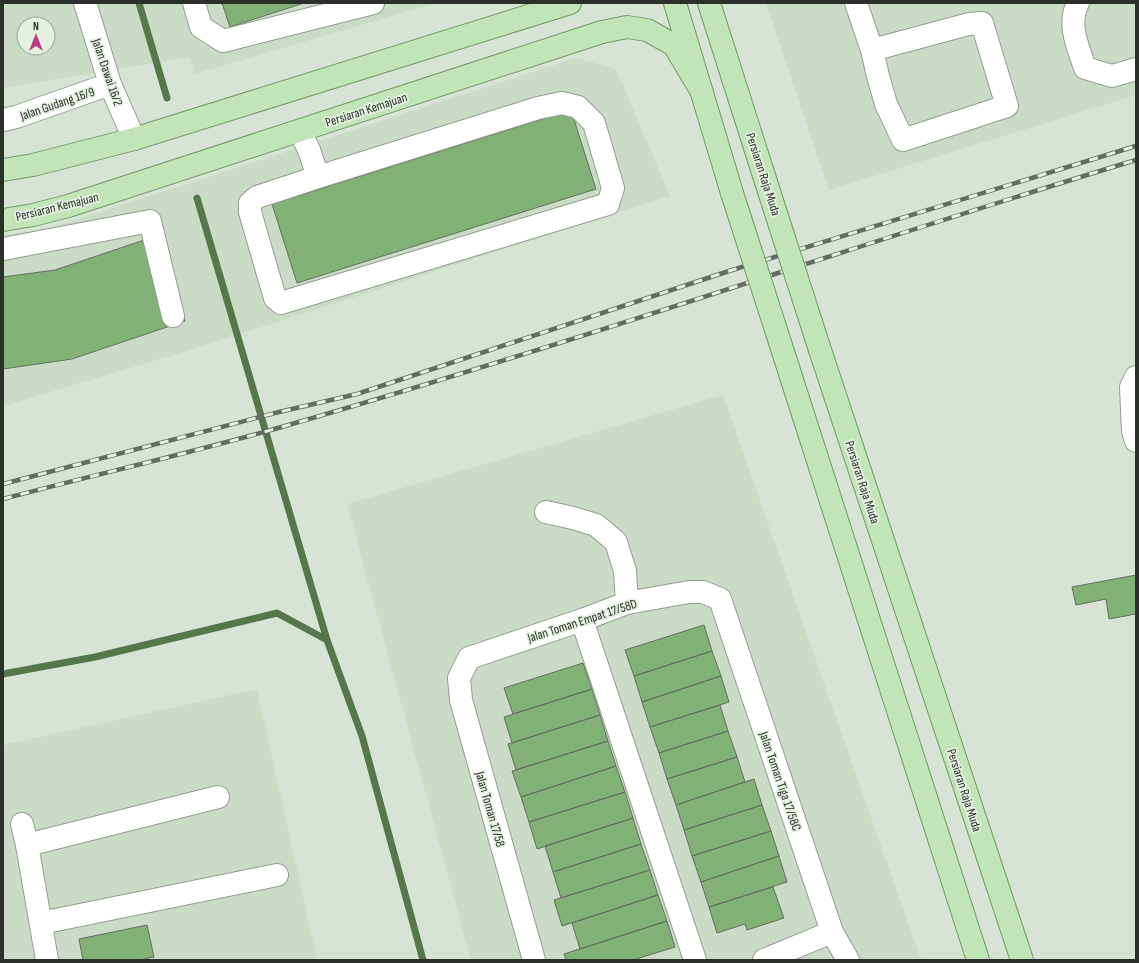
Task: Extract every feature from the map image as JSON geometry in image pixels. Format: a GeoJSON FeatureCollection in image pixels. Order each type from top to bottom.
{"type":"FeatureCollection","features":[{"type":"Feature","properties":{"kind":"main road"},"geometry":{"type":"LineString","coordinates":[[3,170],[33,165],[134,140],[570,3]]}},
{"type":"Feature","properties":{"kind":"main road"},"geometry":{"type":"LineString","coordinates":[[675,3],[732,193],[978,960]]}},
{"type":"Feature","properties":{"kind":"main road","name":"Persiaran Raja Muda"},"geometry":{"type":"LineString","coordinates":[[709,3],[820,350],[1022,960]]}},
{"type":"Feature","properties":{"kind":"main road","name":"Persiaran Kemajuan"},"geometry":{"type":"LineString","coordinates":[[3,220],[33,215],[68,206],[602,32],[627,27],[647,30],[674,45],[702,92]]}},
{"type":"Feature","properties":{"kind":"street","name":"Jalan Dawai 16/2"},"geometry":{"type":"LineString","coordinates":[[85,3],[110,84],[134,140]]}},
{"type":"Feature","properties":{"kind":"street"},"geometry":{"type":"LineString","coordinates":[[194,3],[201,27],[223,41],[373,3]]}},
{"type":"Feature","properties":{"kind":"street"},"geometry":{"type":"LineString","coordinates":[[856,3],[872,50],[886,104],[903,140],[1007,106],[982,23],[969,24],[872,50]]}},
{"type":"Feature","properties":{"kind":"street"},"geometry":{"type":"LineString","coordinates":[[1078,3],[1074,11],[1073,31],[1085,68],[1112,76],[1136,69]]}},
{"type":"Feature","properties":{"kind":"street","name":"Jalan Gudang 16/9"},"geometry":{"type":"LineString","coordinates":[[3,120],[16,117],[110,84]]}},
{"type":"Feature","properties":{"kind":"street"},"geometry":{"type":"LineString","coordinates":[[562,103],[578,107],[594,123],[613,188],[608,204],[281,303],[275,298],[250,212],[250,203],[257,197],[318,177],[538,108],[562,103]]}},
{"type":"Feature","properties":{"kind":"street"},"geometry":{"type":"LineString","coordinates":[[300,130],[309,150],[318,177]]}},
{"type":"Feature","properties":{"kind":"street"},"geometry":{"type":"LineString","coordinates":[[3,249],[150,221],[173,316]]}},
{"type":"Feature","properties":{"kind":"street"},"geometry":{"type":"LineString","coordinates":[[1136,376],[1131,387],[1133,431],[1136,440]]}},
{"type":"Feature","properties":{"kind":"street"},"geometry":{"type":"LineString","coordinates":[[546,512],[596,525],[616,542],[625,570],[627,603]]}},
{"type":"Feature","properties":{"kind":"street","name":"Jalan Toman Empat 17/58D"},"geometry":{"type":"LineString","coordinates":[[469,658],[582,620],[627,603],[689,592],[703,592],[720,599]]}},
{"type":"Feature","properties":{"kind":"street","name":"Jalan Toman Tiga 17/58C"},"geometry":{"type":"LineString","coordinates":[[720,599],[832,932],[848,960]]}},
{"type":"Feature","properties":{"kind":"street"},"geometry":{"type":"LineString","coordinates":[[582,620],[694,960]]}},
{"type":"Feature","properties":{"kind":"street","name":"Jalan Toman 17/58"},"geometry":{"type":"LineString","coordinates":[[469,658],[459,678],[461,700],[534,960]]}},
{"type":"Feature","properties":{"kind":"street"},"geometry":{"type":"LineString","coordinates":[[27,845],[218,797]]}},
{"type":"Feature","properties":{"kind":"street"},"geometry":{"type":"LineString","coordinates":[[22,824],[47,960]]}},
{"type":"Feature","properties":{"kind":"street"},"geometry":{"type":"LineString","coordinates":[[41,923],[277,875]]}},
{"type":"Feature","properties":{"kind":"street"},"geometry":{"type":"LineString","coordinates":[[764,960],[832,932]]}},
{"type":"Feature","properties":{"kind":"shaded area"},"geometry":{"type":"Polygon","coordinates":[[[3,3],[436,3],[194,74],[190,57],[3,88],[3,3]]]}},
{"type":"Feature","properties":{"kind":"shaded area"},"geometry":{"type":"Polygon","coordinates":[[[766,3],[1136,3],[1136,95],[829,190],[766,3]]]}},
{"type":"Feature","properties":{"kind":"shaded area"},"geometry":{"type":"Polygon","coordinates":[[[576,58],[616,69],[670,196],[180,353],[3,406],[3,235],[54,227],[576,58]]]}},
{"type":"Feature","properties":{"kind":"shaded area"},"geometry":{"type":"Polygon","coordinates":[[[723,395],[921,960],[471,960],[347,504],[723,395]]]}},
{"type":"Feature","properties":{"kind":"shaded area"},"geometry":{"type":"Polygon","coordinates":[[[257,689],[317,960],[3,960],[3,745],[257,689]]]}},
{"type":"Feature","properties":{"kind":"building"},"geometry":{"type":"Polygon","coordinates":[[[222,3],[304,3],[230,27],[222,3]]]}},
{"type":"Feature","properties":{"kind":"building"},"geometry":{"type":"Polygon","coordinates":[[[571,110],[596,189],[297,283],[272,204],[571,110]]]}},
{"type":"Feature","properties":{"kind":"building"},"geometry":{"type":"Polygon","coordinates":[[[156,236],[185,321],[72,359],[3,369],[3,277],[55,270],[156,236]]]}},
{"type":"Feature","properties":{"kind":"building"},"geometry":{"type":"Polygon","coordinates":[[[1136,575],[1136,614],[1109,619],[1106,599],[1076,605],[1072,587],[1136,575]]]}},
{"type":"Feature","properties":{"kind":"building"},"geometry":{"type":"Polygon","coordinates":[[[704,625],[712,651],[634,676],[625,650],[704,625]]]}},
{"type":"Feature","properties":{"kind":"building"},"geometry":{"type":"Polygon","coordinates":[[[712,651],[721,676],[642,702],[634,676],[712,651]]]}},
{"type":"Feature","properties":{"kind":"building"},"geometry":{"type":"Polygon","coordinates":[[[583,663],[592,689],[513,714],[504,688],[583,663]]]}},
{"type":"Feature","properties":{"kind":"building"},"geometry":{"type":"Polygon","coordinates":[[[721,676],[729,702],[650,727],[642,702],[721,676]]]}},
{"type":"Feature","properties":{"kind":"building"},"geometry":{"type":"Polygon","coordinates":[[[592,689],[600,715],[512,743],[504,717],[592,689]]]}},
{"type":"Feature","properties":{"kind":"building"},"geometry":{"type":"Polygon","coordinates":[[[720,705],[728,731],[659,753],[650,727],[720,705]]]}},
{"type":"Feature","properties":{"kind":"building"},"geometry":{"type":"Polygon","coordinates":[[[600,715],[608,741],[516,770],[508,744],[600,715]]]}},
{"type":"Feature","properties":{"kind":"building"},"geometry":{"type":"Polygon","coordinates":[[[728,731],[737,757],[667,779],[659,753],[728,731]]]}},
{"type":"Feature","properties":{"kind":"building"},"geometry":{"type":"Polygon","coordinates":[[[608,741],[616,766],[521,797],[512,771],[608,741]]]}},
{"type":"Feature","properties":{"kind":"building"},"geometry":{"type":"Polygon","coordinates":[[[737,757],[745,782],[676,805],[667,779],[737,757]]]}},
{"type":"Feature","properties":{"kind":"building"},"geometry":{"type":"Polygon","coordinates":[[[616,766],[625,792],[529,822],[521,797],[616,766]]]}},
{"type":"Feature","properties":{"kind":"building"},"geometry":{"type":"Polygon","coordinates":[[[754,779],[762,805],[684,830],[676,805],[754,779]]]}},
{"type":"Feature","properties":{"kind":"building"},"geometry":{"type":"Polygon","coordinates":[[[625,792],[633,818],[537,849],[529,822],[625,792]]]}},
{"type":"Feature","properties":{"kind":"building"},"geometry":{"type":"Polygon","coordinates":[[[762,805],[771,831],[692,856],[684,830],[762,805]]]}},
{"type":"Feature","properties":{"kind":"building"},"geometry":{"type":"Polygon","coordinates":[[[633,818],[641,844],[553,872],[545,846],[633,818]]]}},
{"type":"Feature","properties":{"kind":"building"},"geometry":{"type":"Polygon","coordinates":[[[771,831],[779,856],[701,882],[692,856],[771,831]]]}},
{"type":"Feature","properties":{"kind":"building"},"geometry":{"type":"Polygon","coordinates":[[[641,844],[650,870],[561,898],[553,872],[641,844]]]}},
{"type":"Feature","properties":{"kind":"building"},"geometry":{"type":"Polygon","coordinates":[[[779,856],[787,882],[709,907],[701,882],[779,856]]]}},
{"type":"Feature","properties":{"kind":"building"},"geometry":{"type":"Polygon","coordinates":[[[650,870],[658,895],[562,926],[554,900],[650,870]]]}},
{"type":"Feature","properties":{"kind":"building"},"geometry":{"type":"Polygon","coordinates":[[[773,887],[784,918],[747,930],[745,924],[717,933],[709,907],[773,887]]]}},
{"type":"Feature","properties":{"kind":"building"},"geometry":{"type":"Polygon","coordinates":[[[658,895],[667,921],[580,949],[572,923],[658,895]]]}},
{"type":"Feature","properties":{"kind":"building"},"geometry":{"type":"Polygon","coordinates":[[[667,921],[675,947],[633,960],[566,960],[564,954],[667,921]]]}},
{"type":"Feature","properties":{"kind":"building"},"geometry":{"type":"Polygon","coordinates":[[[147,925],[154,957],[139,960],[83,960],[79,939],[147,925]]]}},
{"type":"Feature","properties":{"kind":"waterway"},"geometry":{"type":"LineString","coordinates":[[139,3],[167,98]]}},
{"type":"Feature","properties":{"kind":"waterway"},"geometry":{"type":"LineString","coordinates":[[197,198],[327,640],[362,736],[423,960]]}},
{"type":"Feature","properties":{"kind":"waterway"},"geometry":{"type":"LineString","coordinates":[[3,674],[95,657],[277,613],[327,640]]}},
{"type":"Feature","properties":{"kind":"railway"},"geometry":{"type":"LineString","coordinates":[[3,484],[279,412],[357,394],[729,271],[1136,146]]}},
{"type":"Feature","properties":{"kind":"railway"},"geometry":{"type":"LineString","coordinates":[[3,499],[250,436],[392,395],[923,226],[1136,160]]}}]}
